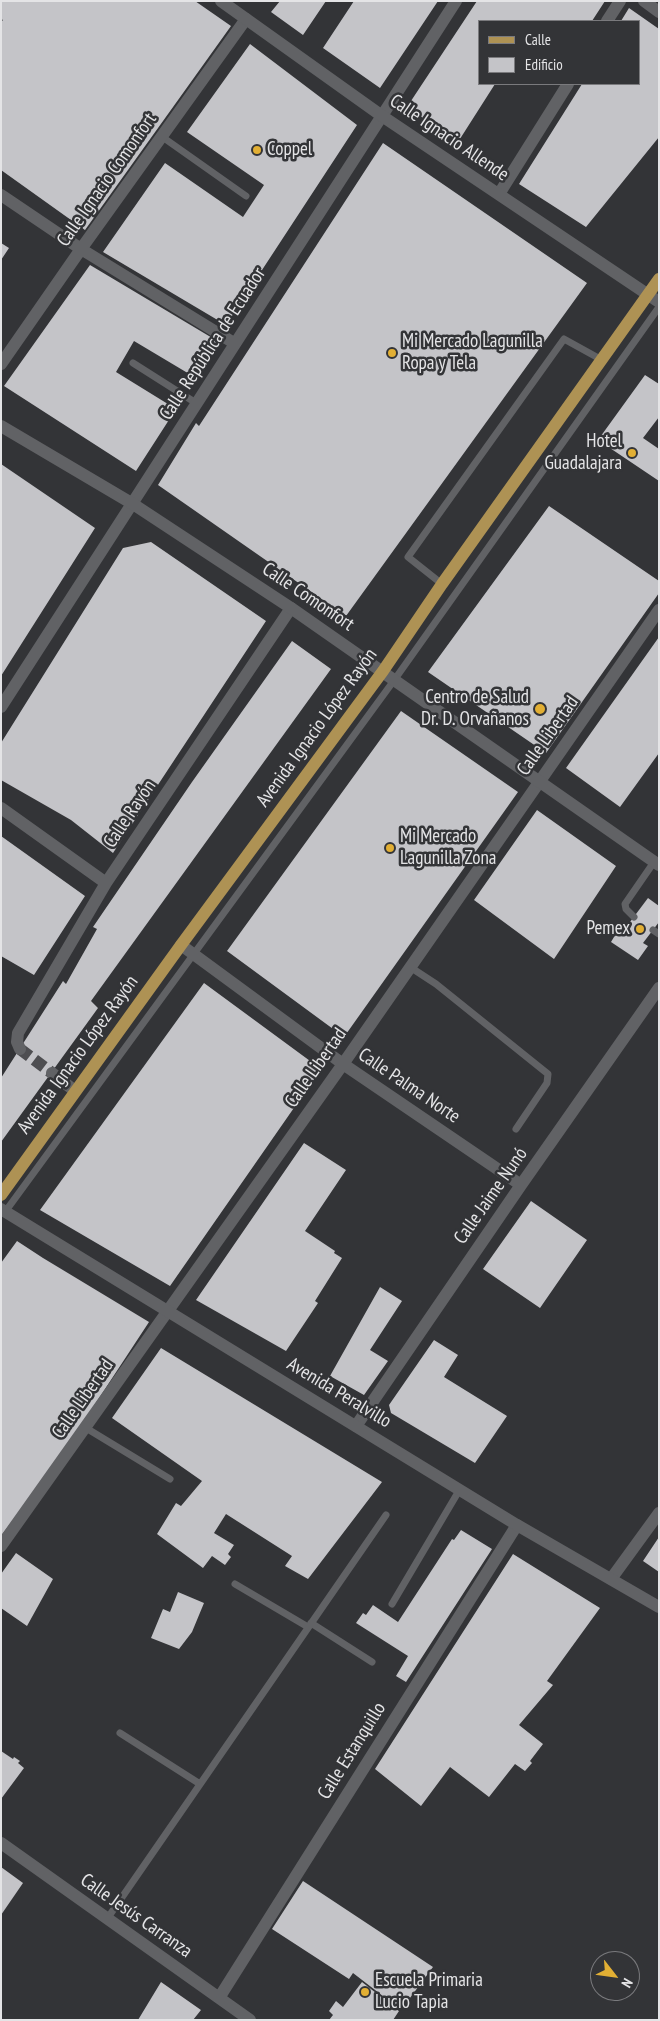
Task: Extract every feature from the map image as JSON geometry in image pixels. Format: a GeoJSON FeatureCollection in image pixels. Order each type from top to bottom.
{"type":"FeatureCollection","features":[{"type":"Feature","properties":{"kind":"main road","name":"Avenida Ignacio López Rayón"},"geometry":{"type":"LineString","coordinates":[[1,1195],[181,945],[383,671],[442,584],[659,279]]}},
{"type":"Feature","properties":{"kind":"street","name":"Calle Ignacio Allende"},"geometry":{"type":"LineString","coordinates":[[221,1],[382,116],[659,302]]}},
{"type":"Feature","properties":{"kind":"street","name":"Calle República de Ecuador"},"geometry":{"type":"LineString","coordinates":[[1,707],[456,1]]}},
{"type":"Feature","properties":{"kind":"street"},"geometry":{"type":"LineString","coordinates":[[608,20],[620,1]]}},
{"type":"Feature","properties":{"kind":"street"},"geometry":{"type":"LineString","coordinates":[[644,1],[659,12]]}},
{"type":"Feature","properties":{"kind":"street","name":"Calle Ignacio Comonfort"},"geometry":{"type":"LineString","coordinates":[[1,364],[161,136],[246,19]]}},
{"type":"Feature","properties":{"kind":"street"},"geometry":{"type":"LineString","coordinates":[[498,194],[567,85]]}},
{"type":"Feature","properties":{"kind":"street"},"geometry":{"type":"LineString","coordinates":[[1,196],[81,249],[234,343]]}},
{"type":"Feature","properties":{"kind":"street","name":"Calle Comonfort"},"geometry":{"type":"LineString","coordinates":[[1,426],[133,504],[291,608],[540,780],[656,863]]}},
{"type":"Feature","properties":{"kind":"street","name":"Calle Rayón"},"geometry":{"type":"LineString","coordinates":[[20,1049],[16,1042],[18,1033],[106,883],[291,608]]}},
{"type":"Feature","properties":{"kind":"street","name":"Calle Libertad"},"geometry":{"type":"LineString","coordinates":[[1,1546],[343,1064],[659,610]]}},
{"type":"Feature","properties":{"kind":"street"},"geometry":{"type":"LineString","coordinates":[[1,808],[106,883]]}},
{"type":"Feature","properties":{"kind":"street","name":"Calle Palma Norte"},"geometry":{"type":"LineString","coordinates":[[181,945],[343,1064],[521,1185]]}},
{"type":"Feature","properties":{"kind":"street","name":"Calle Jaime Nunó"},"geometry":{"type":"LineString","coordinates":[[356,1426],[659,988]]}},
{"type":"Feature","properties":{"kind":"street"},"geometry":{"type":"LineString","coordinates":[[52,1073],[76,1091]]}},
{"type":"Feature","properties":{"kind":"street","name":"Avenida Peralvillo"},"geometry":{"type":"LineString","coordinates":[[3,1212],[167,1310],[517,1525],[659,1607]]}},
{"type":"Feature","properties":{"kind":"street"},"geometry":{"type":"LineString","coordinates":[[611,1579],[659,1513]]}},
{"type":"Feature","properties":{"kind":"street","name":"Calle Estanquillo"},"geometry":{"type":"LineString","coordinates":[[218,1998],[517,1525]]}},
{"type":"Feature","properties":{"kind":"street","name":"Calle Jesús Carranza"},"geometry":{"type":"LineString","coordinates":[[1,1843],[250,2020]]}},
{"type":"Feature","properties":{"kind":"lane"},"geometry":{"type":"LineString","coordinates":[[161,136],[246,196]]}},
{"type":"Feature","properties":{"kind":"lane"},"geometry":{"type":"LineString","coordinates":[[3,1212],[395,679],[659,307]]}},
{"type":"Feature","properties":{"kind":"lane"},"geometry":{"type":"LineString","coordinates":[[442,584],[408,557],[564,339],[602,360]]}},
{"type":"Feature","properties":{"kind":"lane"},"geometry":{"type":"LineString","coordinates":[[133,363],[196,403]]}},
{"type":"Feature","properties":{"kind":"lane"},"geometry":{"type":"LineString","coordinates":[[634,917],[626,909],[625,904],[656,863]]}},
{"type":"Feature","properties":{"kind":"lane"},"geometry":{"type":"LineString","coordinates":[[410,967],[436,984],[548,1074],[549,1079],[547,1083],[516,1128]]}},
{"type":"Feature","properties":{"kind":"lane"},"geometry":{"type":"LineString","coordinates":[[86,1428],[170,1479]]}},
{"type":"Feature","properties":{"kind":"lane"},"geometry":{"type":"LineString","coordinates":[[392,1604],[460,1489]]}},
{"type":"Feature","properties":{"kind":"lane"},"geometry":{"type":"LineString","coordinates":[[106,1919],[386,1515]]}},
{"type":"Feature","properties":{"kind":"lane"},"geometry":{"type":"LineString","coordinates":[[235,1584],[372,1662]]}},
{"type":"Feature","properties":{"kind":"lane"},"geometry":{"type":"LineString","coordinates":[[120,1733],[200,1784]]}},
{"type":"Feature","properties":{"kind":"building"},"geometry":{"type":"Polygon","coordinates":[[[1,1],[195,1],[231,26],[85,230],[1,170],[1,22],[3,20],[1,19],[1,1]]]}},
{"type":"Feature","properties":{"kind":"building"},"geometry":{"type":"Polygon","coordinates":[[[280,1],[326,1],[303,35],[271,12],[280,1]]]}},
{"type":"Feature","properties":{"kind":"building"},"geometry":{"type":"Polygon","coordinates":[[[354,1],[438,1],[380,88],[323,48],[354,1]]]}},
{"type":"Feature","properties":{"kind":"building"},"geometry":{"type":"Polygon","coordinates":[[[477,1],[605,1],[593,20],[478,20],[478,85],[494,85],[458,142],[407,107],[477,1]]]}},
{"type":"Feature","properties":{"kind":"building"},"geometry":{"type":"Polygon","coordinates":[[[629,8],[659,29],[659,137],[586,227],[519,184],[581,85],[640,85],[640,20],[622,20],[629,8]]]}},
{"type":"Feature","properties":{"kind":"building"},"geometry":{"type":"Polygon","coordinates":[[[250,44],[357,125],[226,325],[103,252],[165,163],[243,217],[264,185],[187,132],[250,44]]]}},
{"type":"Feature","properties":{"kind":"building","name":"Mi Mercado Lagunilla Ropa y Tela"},"geometry":{"type":"Polygon","coordinates":[[[383,143],[587,283],[346,616],[158,485],[196,423],[199,426],[383,143]]]}},
{"type":"Feature","properties":{"kind":"building"},"geometry":{"type":"Polygon","coordinates":[[[1,243],[9,248],[1,260],[1,243]]]}},
{"type":"Feature","properties":{"kind":"building"},"geometry":{"type":"Polygon","coordinates":[[[90,265],[219,342],[196,378],[134,341],[116,372],[176,409],[136,471],[4,386],[90,265]]]}},
{"type":"Feature","properties":{"kind":"building"},"geometry":{"type":"Polygon","coordinates":[[[645,375],[659,384],[659,417],[643,438],[659,449],[659,481],[598,440],[645,375]]]}},
{"type":"Feature","properties":{"kind":"building"},"geometry":{"type":"Polygon","coordinates":[[[1,464],[95,528],[1,676],[1,464]]]}},
{"type":"Feature","properties":{"kind":"building"},"geometry":{"type":"Polygon","coordinates":[[[549,506],[659,581],[659,593],[546,753],[428,672],[549,506]]]}},
{"type":"Feature","properties":{"kind":"building"},"geometry":{"type":"Polygon","coordinates":[[[151,542],[266,621],[113,853],[71,820],[1,780],[1,743],[123,548],[151,542]]]}},
{"type":"Feature","properties":{"kind":"building"},"geometry":{"type":"Polygon","coordinates":[[[659,637],[659,753],[620,807],[566,768],[659,637]]]}},
{"type":"Feature","properties":{"kind":"building"},"geometry":{"type":"Polygon","coordinates":[[[292,641],[331,669],[91,1001],[98,1008],[1,1142],[1,1078],[63,981],[66,984],[97,929],[93,927],[192,782],[292,641]]]}},
{"type":"Feature","properties":{"kind":"building"},"geometry":{"type":"Polygon","coordinates":[[[401,711],[518,792],[344,1037],[227,951],[401,711]]]}},
{"type":"Feature","properties":{"kind":"building"},"geometry":{"type":"Polygon","coordinates":[[[537,810],[616,866],[554,959],[474,900],[537,810]]]}},
{"type":"Feature","properties":{"kind":"building"},"geometry":{"type":"Polygon","coordinates":[[[1,836],[85,896],[34,975],[1,956],[1,836]]]}},
{"type":"Feature","properties":{"kind":"building","name":"Pemex"},"geometry":{"type":"Polygon","coordinates":[[[648,898],[659,906],[659,922],[643,943],[648,946],[638,960],[611,942],[620,927],[624,930],[648,898]]]}},
{"type":"Feature","properties":{"kind":"building"},"geometry":{"type":"Polygon","coordinates":[[[204,983],[321,1069],[170,1286],[40,1210],[204,983]]]}},
{"type":"Feature","properties":{"kind":"building"},"geometry":{"type":"Polygon","coordinates":[[[304,1143],[346,1170],[305,1231],[335,1251],[334,1253],[342,1258],[315,1301],[318,1303],[286,1351],[196,1300],[304,1143]]]}},
{"type":"Feature","properties":{"kind":"building"},"geometry":{"type":"Polygon","coordinates":[[[531,1201],[587,1240],[540,1308],[483,1269],[531,1201]]]}},
{"type":"Feature","properties":{"kind":"building"},"geometry":{"type":"Polygon","coordinates":[[[17,1241],[149,1322],[61,1456],[1,1536],[1,1263],[17,1241]]]}},
{"type":"Feature","properties":{"kind":"building"},"geometry":{"type":"Polygon","coordinates":[[[380,1287],[402,1301],[370,1350],[388,1361],[364,1395],[330,1376],[380,1287]]]}},
{"type":"Feature","properties":{"kind":"building"},"geometry":{"type":"Polygon","coordinates":[[[434,1340],[458,1355],[444,1377],[507,1416],[475,1463],[391,1413],[389,1405],[434,1340]]]}},
{"type":"Feature","properties":{"kind":"building"},"geometry":{"type":"Polygon","coordinates":[[[161,1348],[382,1482],[308,1579],[285,1566],[292,1556],[226,1514],[214,1533],[234,1545],[228,1554],[231,1557],[225,1565],[212,1556],[203,1568],[157,1534],[176,1503],[181,1506],[202,1481],[112,1418],[161,1348]]]}},
{"type":"Feature","properties":{"kind":"building"},"geometry":{"type":"Polygon","coordinates":[[[461,1530],[492,1549],[406,1682],[396,1676],[408,1656],[356,1623],[363,1613],[366,1615],[373,1605],[398,1622],[452,1539],[454,1540],[461,1530]]]}},
{"type":"Feature","properties":{"kind":"building"},"geometry":{"type":"Polygon","coordinates":[[[659,1537],[659,1572],[643,1561],[659,1537]]]}},
{"type":"Feature","properties":{"kind":"building"},"geometry":{"type":"Polygon","coordinates":[[[16,1553],[53,1579],[27,1626],[1,1608],[1,1574],[16,1553]]]}},
{"type":"Feature","properties":{"kind":"building"},"geometry":{"type":"Polygon","coordinates":[[[513,1554],[600,1608],[547,1681],[553,1685],[519,1725],[543,1744],[525,1771],[515,1764],[489,1797],[450,1767],[421,1806],[375,1769],[513,1554]]]}},
{"type":"Feature","properties":{"kind":"building"},"geometry":{"type":"Polygon","coordinates":[[[178,1592],[204,1603],[192,1632],[179,1649],[151,1638],[163,1609],[170,1612],[178,1592]]]}},
{"type":"Feature","properties":{"kind":"building"},"geometry":{"type":"Polygon","coordinates":[[[1,1751],[20,1761],[18,1763],[24,1768],[1,1799],[1,1751]]]}},
{"type":"Feature","properties":{"kind":"building"},"geometry":{"type":"Polygon","coordinates":[[[1,1867],[23,1883],[1,1915],[1,1867]]]}},
{"type":"Feature","properties":{"kind":"building"},"geometry":{"type":"Polygon","coordinates":[[[303,1881],[433,1967],[401,2010],[353,1973],[349,1979],[272,1929],[303,1881]]]}},
{"type":"Feature","properties":{"kind":"building"},"geometry":{"type":"Polygon","coordinates":[[[161,1982],[201,2010],[193,2020],[138,2020],[161,1982]]]}},
{"type":"Feature","properties":{"kind":"building","name":"Escuela Primaria Lucio Tapia"},"geometry":{"type":"Polygon","coordinates":[[[362,1982],[399,2011],[393,2020],[329,2020],[333,2015],[329,2011],[336,2001],[343,2007],[362,1982]]]}},
{"type":"Feature","properties":{"kind":"tunnel"},"geometry":{"type":"LineString","coordinates":[[20,1049],[52,1073]]}},
{"type":"Feature","properties":{"kind":"place","name":"Coppel"},"geometry":{"type":"Point","coordinates":[257,150]}},
{"type":"Feature","properties":{"kind":"place","name":"Mi Mercado Lagunilla Ropa y Tela"},"geometry":{"type":"Point","coordinates":[392,353]}},
{"type":"Feature","properties":{"kind":"place","name":"Hotel Guadalajara"},"geometry":{"type":"Point","coordinates":[632,453]}},
{"type":"Feature","properties":{"kind":"place","name":"Centro de Salud Dr. D. Orvañanos"},"geometry":{"type":"Point","coordinates":[540,709]}},
{"type":"Feature","properties":{"kind":"place","name":"Mi Mercado Lagunilla Zona"},"geometry":{"type":"Point","coordinates":[390,848]}},
{"type":"Feature","properties":{"kind":"place","name":"Pemex"},"geometry":{"type":"Point","coordinates":[640,929]}},
{"type":"Feature","properties":{"kind":"place","name":"Escuela Primaria Lucio Tapia"},"geometry":{"type":"Point","coordinates":[365,1992]}}]}
